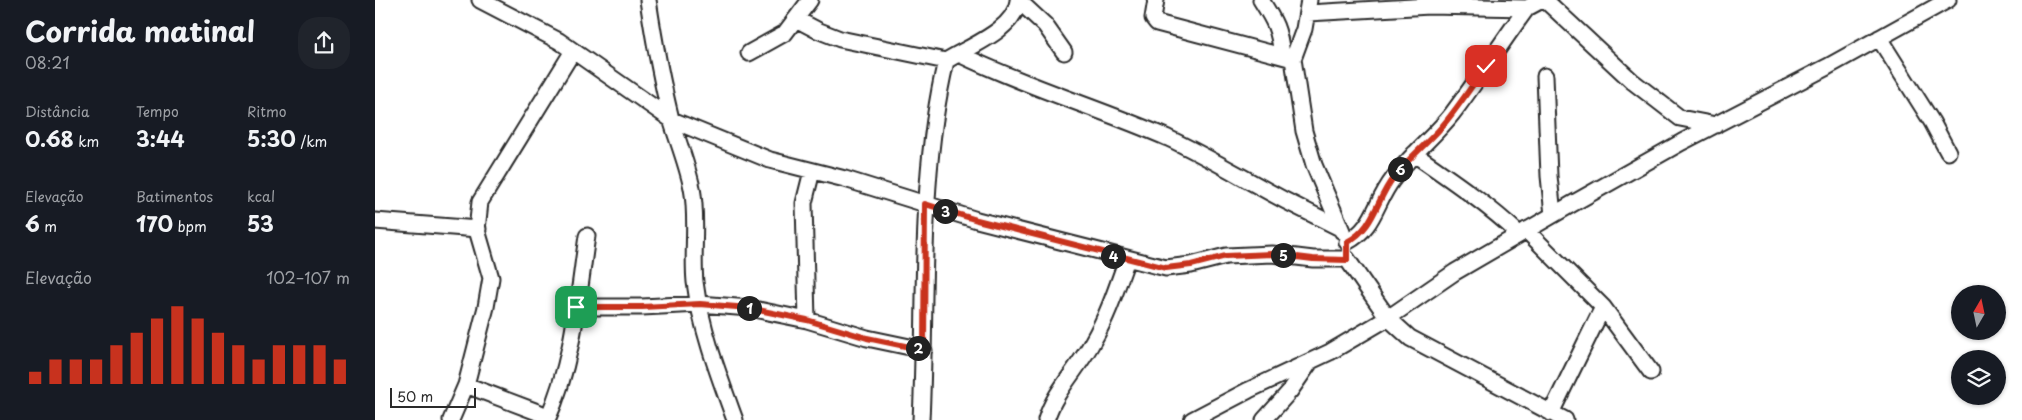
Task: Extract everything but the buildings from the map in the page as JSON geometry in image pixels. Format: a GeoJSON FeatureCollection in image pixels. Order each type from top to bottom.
{"type":"FeatureCollection","features":[{"type":"Feature","properties":{"kind":"street"},"geometry":{"type":"LineString","coordinates":[[480,0],[573,51],[672,120],[770,160],[845,179],[977,220],[1166,268],[1191,265],[1226,256],[1272,254],[1313,259],[1347,260]]}},
{"type":"Feature","properties":{"kind":"street"},"geometry":{"type":"LineString","coordinates":[[648,0],[655,54],[692,188],[695,229],[695,282],[717,371],[735,420]]}},
{"type":"Feature","properties":{"kind":"street"},"geometry":{"type":"LineString","coordinates":[[749,53],[785,32],[810,0]]}},
{"type":"Feature","properties":{"kind":"street"},"geometry":{"type":"LineString","coordinates":[[1156,0],[1153,18],[1157,23],[1287,57]]}},
{"type":"Feature","properties":{"kind":"street"},"geometry":{"type":"LineString","coordinates":[[1261,0],[1277,25],[1280,34],[1313,165],[1344,235],[1347,260],[1388,318],[1410,338],[1558,416],[1603,307]]}},
{"type":"Feature","properties":{"kind":"street"},"geometry":{"type":"LineString","coordinates":[[959,54],[1008,76],[1167,138],[1212,159],[1344,235],[1359,236],[1369,223],[1391,181],[1413,154],[1438,131],[1453,113],[1527,8],[1543,0],[1631,81],[1680,118],[1716,125]]}},
{"type":"Feature","properties":{"kind":"street"},"geometry":{"type":"LineString","coordinates":[[1192,420],[1330,352],[1388,318],[1455,272],[1523,232],[1683,142],[1949,0]]}},
{"type":"Feature","properties":{"kind":"street"},"geometry":{"type":"LineString","coordinates":[[796,19],[840,39],[946,61],[1010,22],[1017,9],[1018,1]]}},
{"type":"Feature","properties":{"kind":"street"},"geometry":{"type":"LineString","coordinates":[[1018,1],[1045,25],[1064,52]]}},
{"type":"Feature","properties":{"kind":"street"},"geometry":{"type":"LineString","coordinates":[[1287,57],[1309,6],[1430,3],[1527,8]]}},
{"type":"Feature","properties":{"kind":"street"},"geometry":{"type":"LineString","coordinates":[[1879,38],[1932,122],[1948,152]]}},
{"type":"Feature","properties":{"kind":"street"},"geometry":{"type":"LineString","coordinates":[[451,420],[466,385],[486,308],[491,278],[478,230],[481,202],[573,51]]}},
{"type":"Feature","properties":{"kind":"street"},"geometry":{"type":"LineString","coordinates":[[921,420],[924,350],[925,204],[939,87],[946,61]]}},
{"type":"Feature","properties":{"kind":"street"},"geometry":{"type":"LineString","coordinates":[[1545,76],[1549,176],[1553,216]]}},
{"type":"Feature","properties":{"kind":"street"},"geometry":{"type":"LineString","coordinates":[[1680,118],[1683,142]]}},
{"type":"Feature","properties":{"kind":"street"},"geometry":{"type":"LineString","coordinates":[[1413,154],[1523,232],[1603,307],[1651,372]]}},
{"type":"Feature","properties":{"kind":"street"},"geometry":{"type":"LineString","coordinates":[[807,320],[804,210],[812,171]]}},
{"type":"Feature","properties":{"kind":"street"},"geometry":{"type":"LineString","coordinates":[[375,221],[478,230]]}},
{"type":"Feature","properties":{"kind":"street"},"geometry":{"type":"LineString","coordinates":[[466,385],[540,413],[547,420],[557,399],[569,355],[587,236]]}},
{"type":"Feature","properties":{"kind":"street"},"geometry":{"type":"LineString","coordinates":[[1046,420],[1061,389],[1093,342],[1127,259]]}},
{"type":"Feature","properties":{"kind":"street"},"geometry":{"type":"LineString","coordinates":[[576,307],[642,307],[700,304],[749,308],[807,320],[858,336],[924,350]]}},
{"type":"Feature","properties":{"kind":"street"},"geometry":{"type":"LineString","coordinates":[[1265,420],[1290,391],[1311,361]]}},
{"type":"Feature","properties":{"kind":"route"},"geometry":{"type":"LineString","coordinates":[[576,307],[642,307],[700,304],[749,308],[807,320],[867,338],[924,350],[925,204],[977,220],[1166,268],[1191,265],[1226,256],[1272,254],[1313,259],[1347,260],[1347,242],[1359,236],[1369,223],[1391,181],[1407,160],[1438,131],[1453,113],[1486,66]]}}]}
